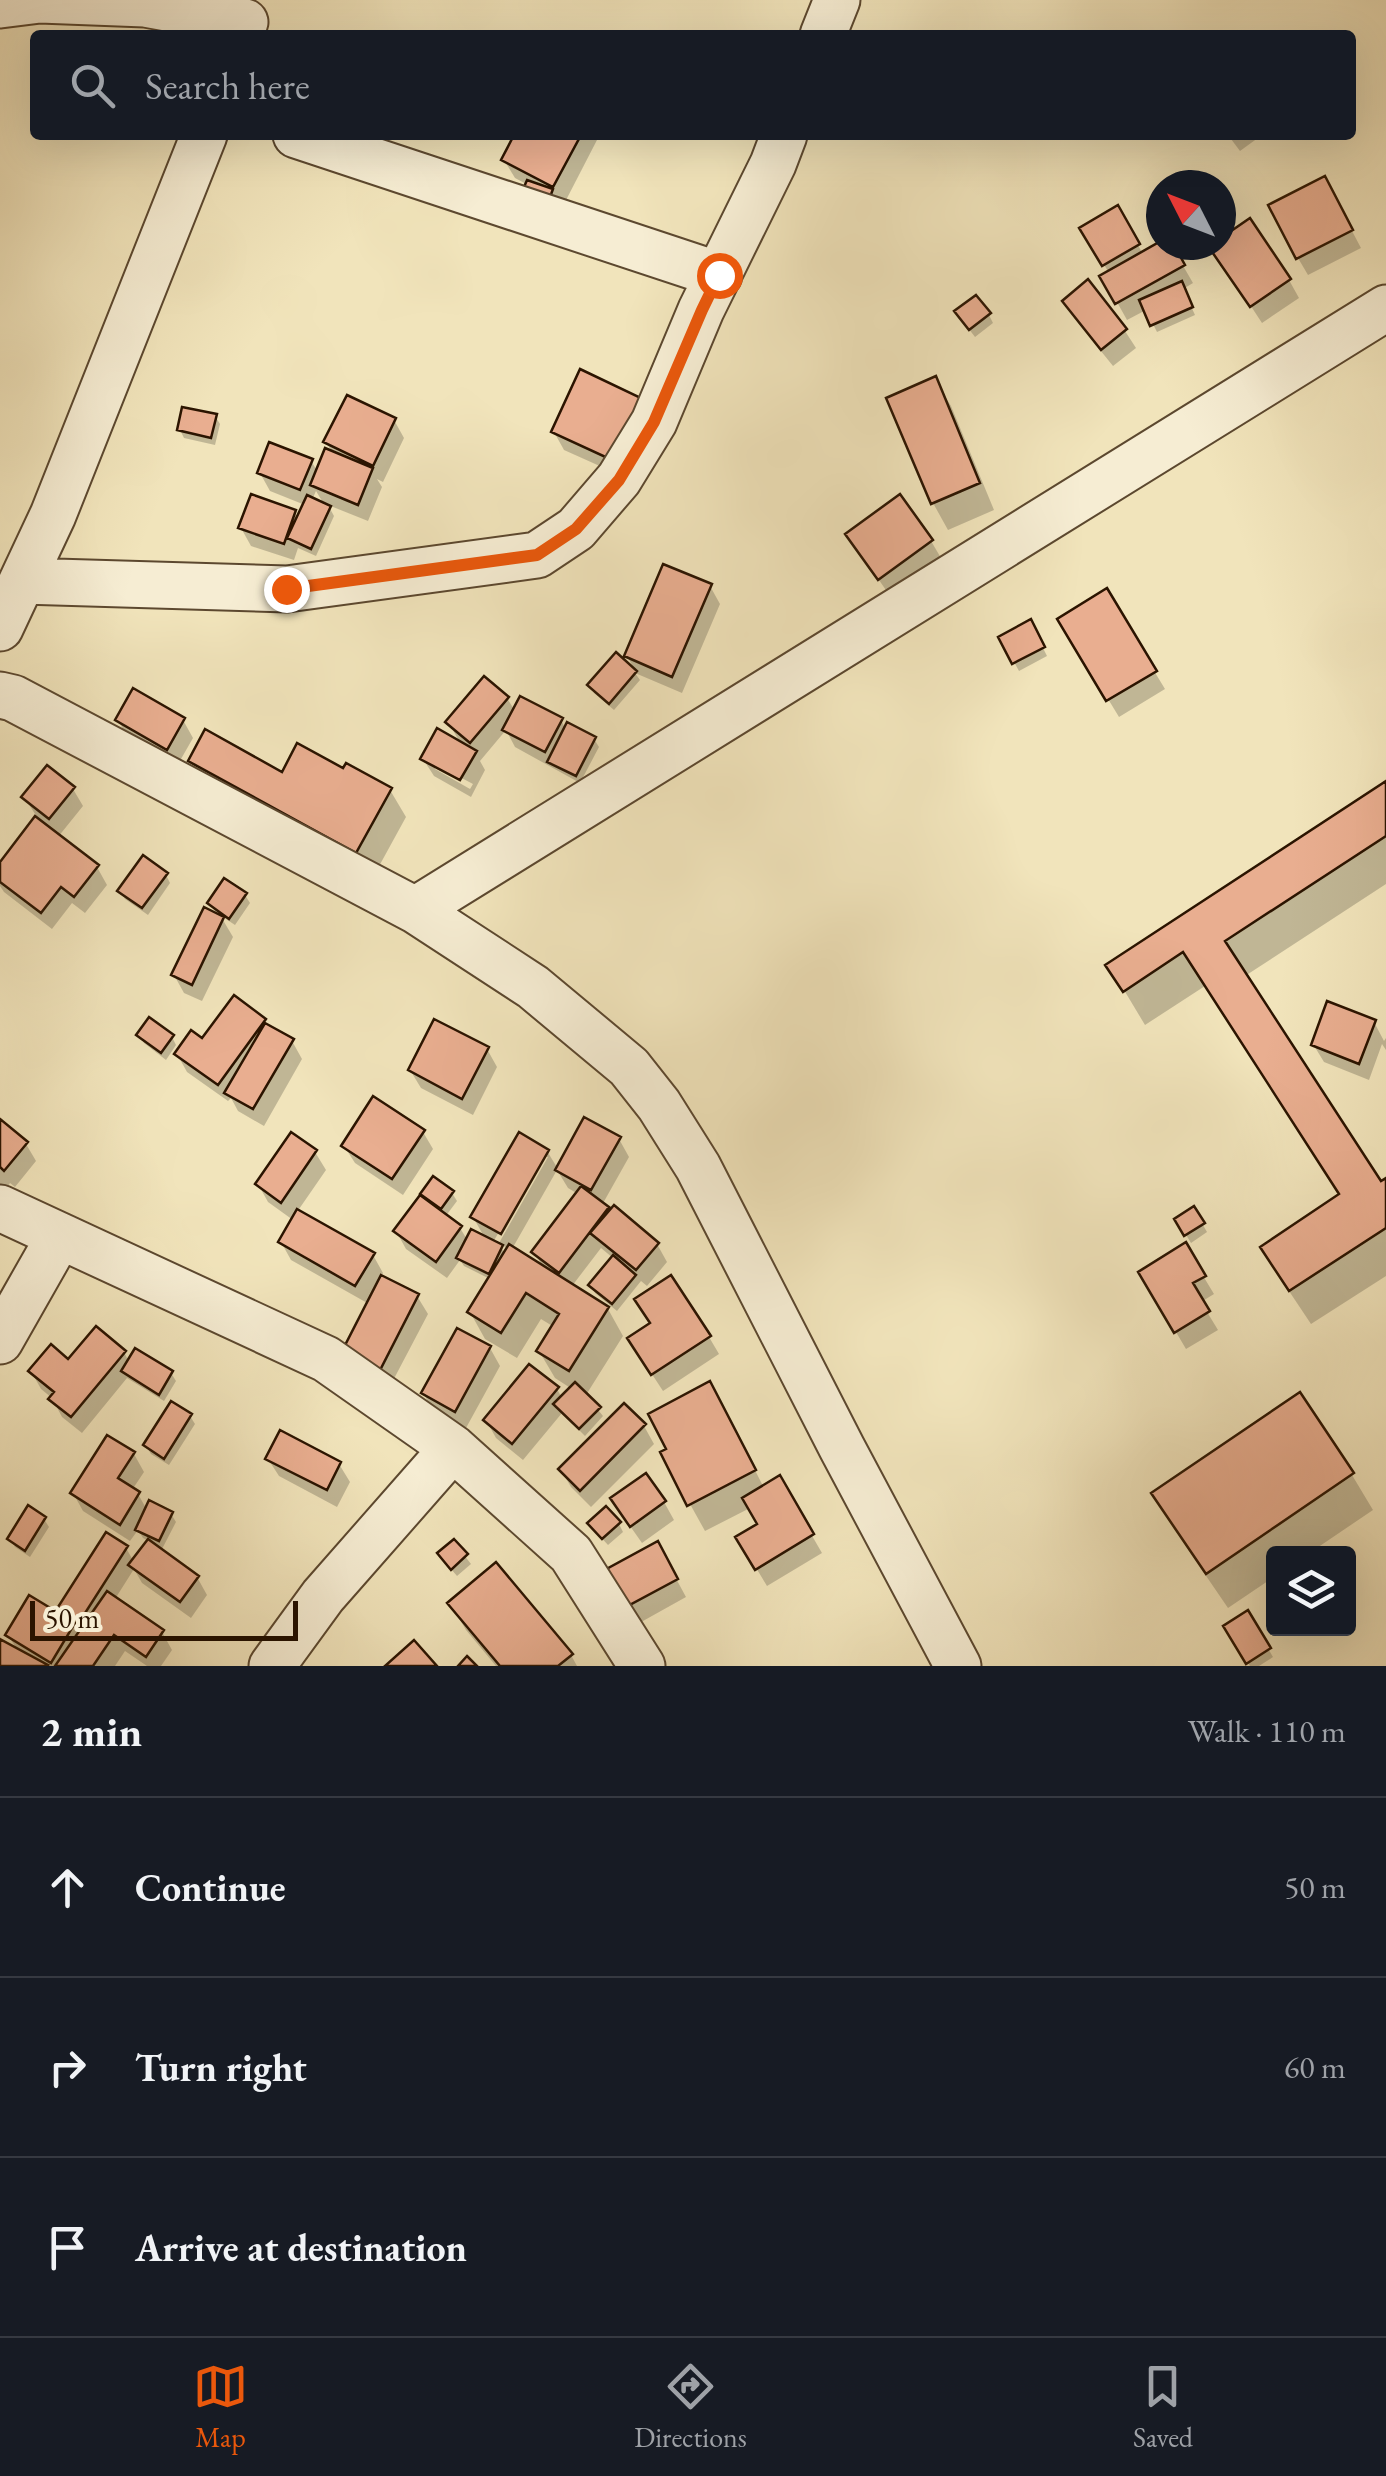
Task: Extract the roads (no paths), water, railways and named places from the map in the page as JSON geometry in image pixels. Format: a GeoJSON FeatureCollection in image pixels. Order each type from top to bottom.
{"type":"FeatureCollection","features":[{"type":"Feature","properties":{"kind":"street"},"geometry":{"type":"LineString","coordinates":[[0,4],[40,0],[145,4],[246,19]]}},
{"type":"Feature","properties":{"kind":"street"},"geometry":{"type":"LineString","coordinates":[[826,30],[837,0]]}},
{"type":"Feature","properties":{"kind":"street"},"geometry":{"type":"LineString","coordinates":[[0,628],[53,514],[202,140]]}},
{"type":"Feature","properties":{"kind":"street"},"geometry":{"type":"LineString","coordinates":[[311,140],[719,275]]}},
{"type":"Feature","properties":{"kind":"street"},"geometry":{"type":"LineString","coordinates":[[22,581],[286,589],[537,555],[576,529],[619,480],[654,422],[782,140]]}},
{"type":"Feature","properties":{"kind":"street"},"geometry":{"type":"LineString","coordinates":[[414,910],[1386,308]]}},
{"type":"Feature","properties":{"kind":"street"},"geometry":{"type":"LineString","coordinates":[[0,695],[13,698],[414,910],[533,987],[629,1067],[659,1105],[698,1167],[958,1666]]}},
{"type":"Feature","properties":{"kind":"street"},"geometry":{"type":"LineString","coordinates":[[0,1208],[326,1359],[453,1448],[571,1554],[642,1666]]}},
{"type":"Feature","properties":{"kind":"street"},"geometry":{"type":"LineString","coordinates":[[0,1341],[59,1237]]}},
{"type":"Feature","properties":{"kind":"street"},"geometry":{"type":"LineString","coordinates":[[272,1666],[323,1596],[453,1448]]}}]}
